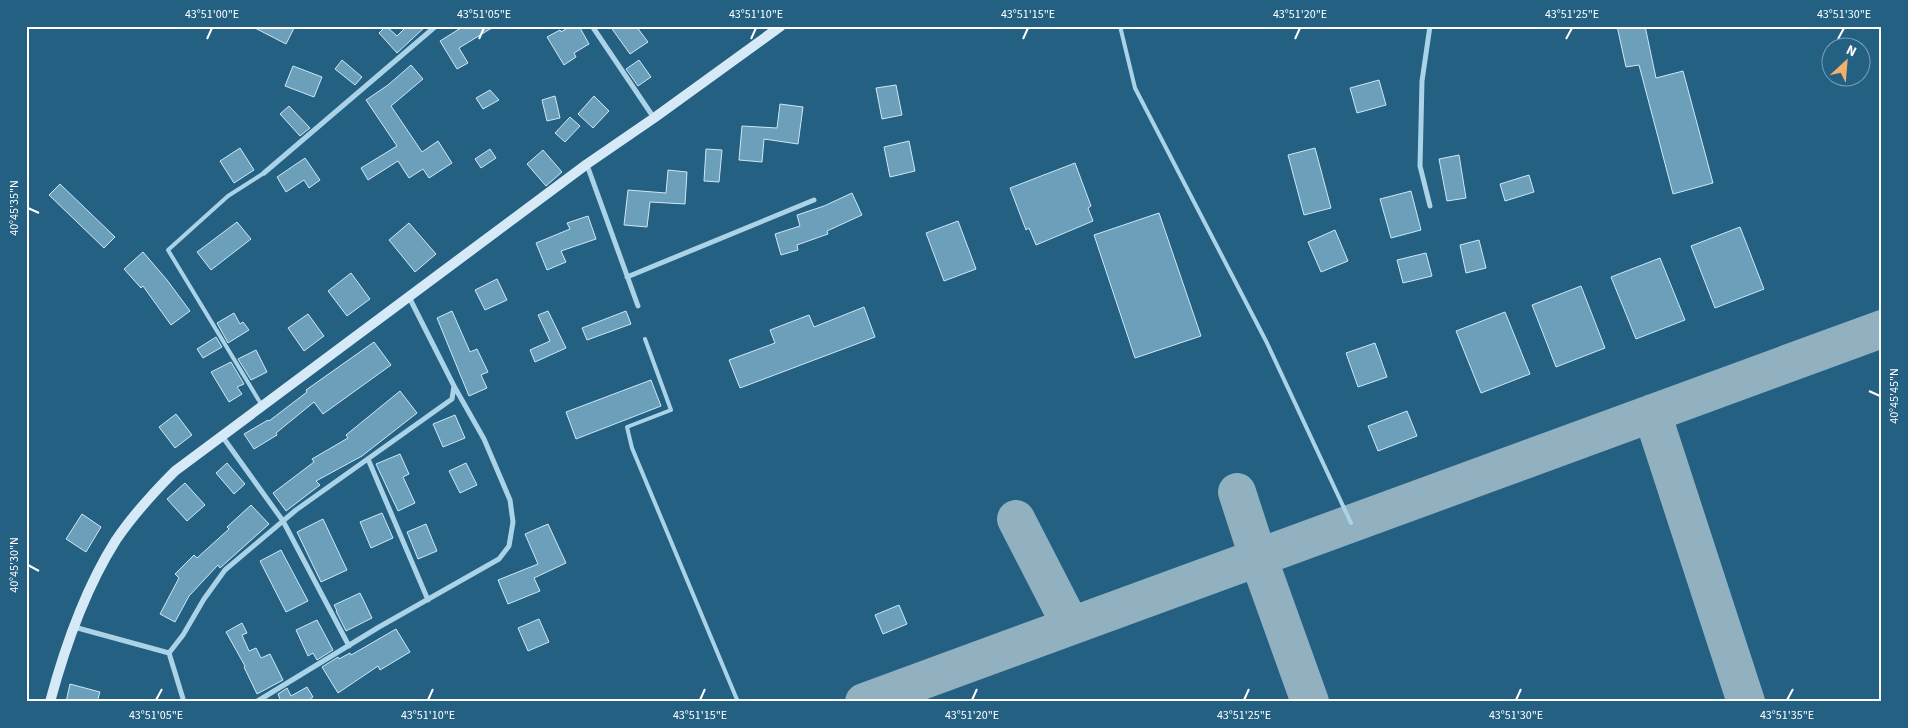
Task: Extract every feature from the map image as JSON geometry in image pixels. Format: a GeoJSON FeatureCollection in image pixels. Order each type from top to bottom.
{"type":"FeatureCollection","features":[{"type":"Feature","properties":{"kind":"main road"},"geometry":{"type":"LineString","coordinates":[[50,702],[63,653],[89,592],[122,533],[155,491],[176,470],[587,164],[781,26]]}},
{"type":"Feature","properties":{"kind":"street"},"geometry":{"type":"LineString","coordinates":[[264,173],[436,26]]}},
{"type":"Feature","properties":{"kind":"street"},"geometry":{"type":"LineString","coordinates":[[592,26],[654,118]]}},
{"type":"Feature","properties":{"kind":"street"},"geometry":{"type":"LineString","coordinates":[[1430,26],[1422,81],[1420,166],[1430,206]]}},
{"type":"Feature","properties":{"kind":"street"},"geometry":{"type":"LineString","coordinates":[[587,164],[638,306]]}},
{"type":"Feature","properties":{"kind":"street"},"geometry":{"type":"LineString","coordinates":[[627,277],[814,200]]}},
{"type":"Feature","properties":{"kind":"street"},"geometry":{"type":"LineString","coordinates":[[256,702],[379,627],[499,559],[509,546],[513,522],[510,500],[484,439],[454,386],[409,297]]}},
{"type":"Feature","properties":{"kind":"street"},"geometry":{"type":"LineString","coordinates":[[169,653],[183,635],[204,599],[225,570],[283,521],[452,400],[454,386]]}},
{"type":"Feature","properties":{"kind":"street"},"geometry":{"type":"LineString","coordinates":[[222,436],[283,521],[349,646]]}},
{"type":"Feature","properties":{"kind":"street"},"geometry":{"type":"LineString","coordinates":[[368,459],[428,600]]}},
{"type":"Feature","properties":{"kind":"street"},"geometry":{"type":"LineString","coordinates":[[74,627],[169,653]]}},
{"type":"Feature","properties":{"kind":"street"},"geometry":{"type":"LineString","coordinates":[[169,653],[184,702]]}},
{"type":"Feature","properties":{"kind":"lane"},"geometry":{"type":"LineString","coordinates":[[1120,26],[1135,88],[1266,341],[1351,523]]}},
{"type":"Feature","properties":{"kind":"lane"},"geometry":{"type":"LineString","coordinates":[[263,406],[168,250],[228,196],[264,173]]}},
{"type":"Feature","properties":{"kind":"lane"},"geometry":{"type":"LineString","coordinates":[[645,339],[672,410],[627,427],[632,448],[738,702]]}},
{"type":"Feature","properties":{"kind":"building"},"geometry":{"type":"Polygon","coordinates":[[[251,26],[295,26],[286,44],[251,26]]]}},
{"type":"Feature","properties":{"kind":"building"},"geometry":{"type":"Polygon","coordinates":[[[386,26],[397,36],[407,26],[426,26],[397,53],[379,33],[386,26]]]}},
{"type":"Feature","properties":{"kind":"building"},"geometry":{"type":"Polygon","coordinates":[[[464,26],[495,26],[459,48],[468,63],[457,69],[440,41],[464,26]]]}},
{"type":"Feature","properties":{"kind":"building"},"geometry":{"type":"Polygon","coordinates":[[[571,26],[579,26],[589,44],[574,53],[576,57],[564,65],[547,37],[571,26]]]}},
{"type":"Feature","properties":{"kind":"building"},"geometry":{"type":"Polygon","coordinates":[[[610,26],[636,26],[648,42],[630,54],[610,26]]]}},
{"type":"Feature","properties":{"kind":"building"},"geometry":{"type":"Polygon","coordinates":[[[1617,26],[1645,26],[1656,78],[1683,71],[1713,183],[1673,194],[1639,65],[1626,67],[1617,26]]]}},
{"type":"Feature","properties":{"kind":"building"},"geometry":{"type":"Polygon","coordinates":[[[342,60],[362,77],[355,85],[335,69],[342,60]]]}},
{"type":"Feature","properties":{"kind":"building"},"geometry":{"type":"Polygon","coordinates":[[[639,60],[651,77],[638,86],[626,69],[639,60]]]}},
{"type":"Feature","properties":{"kind":"building"},"geometry":{"type":"Polygon","coordinates":[[[411,65],[423,79],[391,106],[422,152],[438,141],[452,163],[429,178],[423,169],[409,178],[398,161],[368,180],[361,168],[397,146],[366,100],[388,85],[411,65]]]}},
{"type":"Feature","properties":{"kind":"building"},"geometry":{"type":"Polygon","coordinates":[[[293,66],[322,77],[314,97],[285,86],[293,66]]]}},
{"type":"Feature","properties":{"kind":"building"},"geometry":{"type":"Polygon","coordinates":[[[1379,80],[1386,105],[1357,113],[1350,88],[1379,80]]]}},
{"type":"Feature","properties":{"kind":"building"},"geometry":{"type":"Polygon","coordinates":[[[896,85],[902,115],[882,119],[876,88],[896,85]]]}},
{"type":"Feature","properties":{"kind":"building"},"geometry":{"type":"Polygon","coordinates":[[[490,90],[499,100],[483,109],[476,98],[490,90]]]}},
{"type":"Feature","properties":{"kind":"building"},"geometry":{"type":"Polygon","coordinates":[[[555,96],[560,118],[547,121],[542,100],[555,96]]]}},
{"type":"Feature","properties":{"kind":"building"},"geometry":{"type":"Polygon","coordinates":[[[594,96],[609,111],[593,128],[578,114],[594,96]]]}},
{"type":"Feature","properties":{"kind":"building"},"geometry":{"type":"Polygon","coordinates":[[[780,104],[803,107],[798,144],[764,139],[762,162],[739,160],[742,126],[777,128],[780,104]]]}},
{"type":"Feature","properties":{"kind":"building"},"geometry":{"type":"Polygon","coordinates":[[[289,106],[310,128],[300,136],[280,114],[289,106]]]}},
{"type":"Feature","properties":{"kind":"building"},"geometry":{"type":"Polygon","coordinates":[[[570,117],[580,126],[565,142],[555,133],[570,117]]]}},
{"type":"Feature","properties":{"kind":"building"},"geometry":{"type":"Polygon","coordinates":[[[909,141],[915,171],[890,177],[884,147],[909,141]]]}},
{"type":"Feature","properties":{"kind":"building"},"geometry":{"type":"Polygon","coordinates":[[[240,148],[254,170],[234,183],[220,161],[240,148]]]}},
{"type":"Feature","properties":{"kind":"building"},"geometry":{"type":"Polygon","coordinates":[[[1315,148],[1331,208],[1304,215],[1288,155],[1315,148]]]}},
{"type":"Feature","properties":{"kind":"building"},"geometry":{"type":"Polygon","coordinates":[[[490,149],[496,158],[481,168],[475,159],[490,149]]]}},
{"type":"Feature","properties":{"kind":"building"},"geometry":{"type":"Polygon","coordinates":[[[706,149],[722,150],[719,182],[704,181],[706,149]]]}},
{"type":"Feature","properties":{"kind":"building"},"geometry":{"type":"Polygon","coordinates":[[[543,150],[562,172],[546,186],[527,164],[543,150]]]}},
{"type":"Feature","properties":{"kind":"building"},"geometry":{"type":"Polygon","coordinates":[[[1459,155],[1466,198],[1447,201],[1439,159],[1459,155]]]}},
{"type":"Feature","properties":{"kind":"building"},"geometry":{"type":"Polygon","coordinates":[[[305,158],[320,180],[309,188],[304,180],[286,192],[277,177],[305,158]]]}},
{"type":"Feature","properties":{"kind":"building"},"geometry":{"type":"Polygon","coordinates":[[[1075,163],[1091,206],[1088,208],[1093,221],[1036,245],[1029,228],[1026,230],[1010,188],[1075,163]]]}},
{"type":"Feature","properties":{"kind":"building"},"geometry":{"type":"Polygon","coordinates":[[[668,170],[687,172],[685,204],[650,202],[647,227],[624,225],[628,190],[666,193],[668,170]]]}},
{"type":"Feature","properties":{"kind":"building"},"geometry":{"type":"Polygon","coordinates":[[[1529,175],[1534,192],[1505,201],[1500,184],[1529,175]]]}},
{"type":"Feature","properties":{"kind":"building"},"geometry":{"type":"Polygon","coordinates":[[[60,184],[115,237],[104,248],[49,195],[60,184]]]}},
{"type":"Feature","properties":{"kind":"building"},"geometry":{"type":"Polygon","coordinates":[[[1411,191],[1421,230],[1391,238],[1380,199],[1411,191]]]}},
{"type":"Feature","properties":{"kind":"building"},"geometry":{"type":"Polygon","coordinates":[[[852,193],[862,215],[827,231],[828,234],[797,245],[798,250],[781,255],[775,234],[800,226],[797,215],[824,206],[852,193]]]}},
{"type":"Feature","properties":{"kind":"building"},"geometry":{"type":"Polygon","coordinates":[[[1159,213],[1201,336],[1135,358],[1094,235],[1159,213]]]}},
{"type":"Feature","properties":{"kind":"building"},"geometry":{"type":"Polygon","coordinates":[[[588,216],[596,239],[561,251],[566,262],[547,270],[536,243],[570,229],[567,223],[588,216]]]}},
{"type":"Feature","properties":{"kind":"building"},"geometry":{"type":"Polygon","coordinates":[[[958,221],[976,269],[944,281],[926,233],[958,221]]]}},
{"type":"Feature","properties":{"kind":"building"},"geometry":{"type":"Polygon","coordinates":[[[237,222],[251,239],[211,270],[197,252],[237,222]]]}},
{"type":"Feature","properties":{"kind":"building"},"geometry":{"type":"Polygon","coordinates":[[[409,223],[436,254],[415,272],[389,240],[409,223]]]}},
{"type":"Feature","properties":{"kind":"building"},"geometry":{"type":"Polygon","coordinates":[[[1740,227],[1764,289],[1715,308],[1691,246],[1740,227]]]}},
{"type":"Feature","properties":{"kind":"building"},"geometry":{"type":"Polygon","coordinates":[[[1335,230],[1348,261],[1321,272],[1308,242],[1335,230]]]}},
{"type":"Feature","properties":{"kind":"building"},"geometry":{"type":"Polygon","coordinates":[[[1479,240],[1486,268],[1466,273],[1460,245],[1479,240]]]}},
{"type":"Feature","properties":{"kind":"building"},"geometry":{"type":"Polygon","coordinates":[[[143,252],[190,311],[171,325],[143,286],[141,288],[124,269],[143,252]]]}},
{"type":"Feature","properties":{"kind":"building"},"geometry":{"type":"Polygon","coordinates":[[[1426,253],[1432,276],[1403,283],[1397,260],[1426,253]]]}},
{"type":"Feature","properties":{"kind":"building"},"geometry":{"type":"Polygon","coordinates":[[[1660,258],[1685,320],[1636,339],[1611,277],[1660,258]]]}},
{"type":"Feature","properties":{"kind":"building"},"geometry":{"type":"Polygon","coordinates":[[[351,273],[370,299],[347,316],[328,291],[351,273]]]}},
{"type":"Feature","properties":{"kind":"building"},"geometry":{"type":"Polygon","coordinates":[[[497,279],[507,300],[485,310],[475,290],[497,279]]]}},
{"type":"Feature","properties":{"kind":"building"},"geometry":{"type":"Polygon","coordinates":[[[1581,286],[1605,348],[1556,367],[1532,305],[1581,286]]]}},
{"type":"Feature","properties":{"kind":"building"},"geometry":{"type":"Polygon","coordinates":[[[864,307],[875,337],[740,388],[729,360],[775,343],[770,330],[809,315],[814,327],[864,307]]]}},
{"type":"Feature","properties":{"kind":"building"},"geometry":{"type":"Polygon","coordinates":[[[452,311],[470,352],[477,349],[488,372],[481,375],[487,388],[469,396],[437,318],[452,311]]]}},
{"type":"Feature","properties":{"kind":"building"},"geometry":{"type":"Polygon","coordinates":[[[548,311],[566,348],[535,362],[530,350],[550,341],[538,315],[548,311]]]}},
{"type":"Feature","properties":{"kind":"building"},"geometry":{"type":"Polygon","coordinates":[[[626,311],[631,324],[587,340],[582,328],[626,311]]]}},
{"type":"Feature","properties":{"kind":"building"},"geometry":{"type":"Polygon","coordinates":[[[1505,312],[1530,374],[1481,393],[1456,331],[1505,312]]]}},
{"type":"Feature","properties":{"kind":"building"},"geometry":{"type":"Polygon","coordinates":[[[234,313],[240,324],[243,322],[249,330],[228,343],[217,323],[234,313]]]}},
{"type":"Feature","properties":{"kind":"building"},"geometry":{"type":"Polygon","coordinates":[[[308,314],[324,336],[304,351],[288,328],[308,314]]]}},
{"type":"Feature","properties":{"kind":"building"},"geometry":{"type":"Polygon","coordinates":[[[216,337],[222,347],[203,358],[197,349],[216,337]]]}},
{"type":"Feature","properties":{"kind":"building"},"geometry":{"type":"Polygon","coordinates":[[[374,342],[391,365],[323,414],[314,402],[276,433],[277,435],[254,449],[244,434],[269,421],[307,392],[306,390],[374,342]]]}},
{"type":"Feature","properties":{"kind":"building"},"geometry":{"type":"Polygon","coordinates":[[[1375,343],[1387,377],[1358,387],[1346,353],[1375,343]]]}},
{"type":"Feature","properties":{"kind":"building"},"geometry":{"type":"Polygon","coordinates":[[[256,350],[267,372],[251,380],[238,359],[256,350]]]}},
{"type":"Feature","properties":{"kind":"building"},"geometry":{"type":"Polygon","coordinates":[[[231,362],[244,384],[237,387],[242,394],[229,402],[211,372],[231,362]]]}},
{"type":"Feature","properties":{"kind":"building"},"geometry":{"type":"Polygon","coordinates":[[[651,380],[661,406],[576,439],[566,412],[651,380]]]}},
{"type":"Feature","properties":{"kind":"building"},"geometry":{"type":"Polygon","coordinates":[[[400,391],[417,413],[362,456],[316,481],[320,485],[286,511],[273,493],[314,462],[312,459],[348,438],[346,435],[400,391]]]}},
{"type":"Feature","properties":{"kind":"building"},"geometry":{"type":"Polygon","coordinates":[[[1407,411],[1417,436],[1378,451],[1368,426],[1407,411]]]}},
{"type":"Feature","properties":{"kind":"building"},"geometry":{"type":"Polygon","coordinates":[[[176,414],[192,435],[175,448],[159,427],[176,414]]]}},
{"type":"Feature","properties":{"kind":"building"},"geometry":{"type":"Polygon","coordinates":[[[455,415],[465,438],[443,447],[433,424],[455,415]]]}},
{"type":"Feature","properties":{"kind":"building"},"geometry":{"type":"Polygon","coordinates":[[[400,454],[409,474],[403,477],[415,503],[398,511],[376,464],[400,454]]]}},
{"type":"Feature","properties":{"kind":"building"},"geometry":{"type":"Polygon","coordinates":[[[227,463],[245,484],[234,494],[216,473],[227,463]]]}},
{"type":"Feature","properties":{"kind":"building"},"geometry":{"type":"Polygon","coordinates":[[[466,463],[477,485],[460,493],[449,471],[466,463]]]}},
{"type":"Feature","properties":{"kind":"building"},"geometry":{"type":"Polygon","coordinates":[[[185,483],[205,505],[187,521],[167,499],[185,483]]]}},
{"type":"Feature","properties":{"kind":"building"},"geometry":{"type":"Polygon","coordinates":[[[251,505],[269,524],[220,568],[218,565],[189,596],[175,622],[160,614],[179,578],[175,574],[194,555],[197,558],[229,529],[227,527],[251,505]]]}},
{"type":"Feature","properties":{"kind":"building"},"geometry":{"type":"Polygon","coordinates":[[[382,513],[393,538],[371,548],[360,522],[382,513]]]}},
{"type":"Feature","properties":{"kind":"building"},"geometry":{"type":"Polygon","coordinates":[[[82,514],[101,527],[86,552],[66,539],[82,514]]]}},
{"type":"Feature","properties":{"kind":"building"},"geometry":{"type":"Polygon","coordinates":[[[323,519],[347,570],[321,582],[297,532],[323,519]]]}},
{"type":"Feature","properties":{"kind":"building"},"geometry":{"type":"Polygon","coordinates":[[[426,524],[437,551],[418,559],[407,532],[426,524]]]}},
{"type":"Feature","properties":{"kind":"building"},"geometry":{"type":"Polygon","coordinates":[[[548,524],[566,563],[534,578],[540,591],[508,604],[498,580],[538,564],[525,534],[548,524]]]}},
{"type":"Feature","properties":{"kind":"building"},"geometry":{"type":"Polygon","coordinates":[[[281,550],[308,601],[286,612],[260,561],[281,550]]]}},
{"type":"Feature","properties":{"kind":"building"},"geometry":{"type":"Polygon","coordinates":[[[360,593],[372,618],[346,631],[334,605],[360,593]]]}},
{"type":"Feature","properties":{"kind":"building"},"geometry":{"type":"Polygon","coordinates":[[[899,605],[907,624],[883,634],[875,615],[899,605]]]}},
{"type":"Feature","properties":{"kind":"building"},"geometry":{"type":"Polygon","coordinates":[[[539,619],[549,642],[528,651],[518,628],[539,619]]]}},
{"type":"Feature","properties":{"kind":"building"},"geometry":{"type":"Polygon","coordinates":[[[317,620],[333,650],[317,660],[313,653],[308,656],[296,630],[317,620]]]}},
{"type":"Feature","properties":{"kind":"building"},"geometry":{"type":"Polygon","coordinates":[[[242,623],[247,633],[242,635],[249,651],[256,648],[261,658],[270,654],[283,680],[257,694],[245,666],[226,632],[242,623]]]}},
{"type":"Feature","properties":{"kind":"building"},"geometry":{"type":"Polygon","coordinates":[[[396,629],[410,652],[380,670],[378,666],[338,693],[322,667],[338,657],[339,659],[350,653],[351,655],[396,629]]]}},
{"type":"Feature","properties":{"kind":"building"},"geometry":{"type":"Polygon","coordinates":[[[70,684],[100,692],[97,702],[66,702],[70,684]]]}},
{"type":"Feature","properties":{"kind":"building"},"geometry":{"type":"Polygon","coordinates":[[[307,687],[313,697],[306,702],[281,702],[278,694],[287,688],[291,696],[307,687]]]}},
{"type":"Feature","properties":{"kind":"taxiway"},"geometry":{"type":"LineString","coordinates":[[864,702],[1882,329]]}},
{"type":"Feature","properties":{"kind":"taxiway"},"geometry":{"type":"LineString","coordinates":[[1652,413],[1746,702]]}},
{"type":"Feature","properties":{"kind":"taxiway"},"geometry":{"type":"LineString","coordinates":[[1237,492],[1258,557],[1310,702]]}},
{"type":"Feature","properties":{"kind":"taxiway"},"geometry":{"type":"LineString","coordinates":[[1016,519],[1071,626]]}}]}
